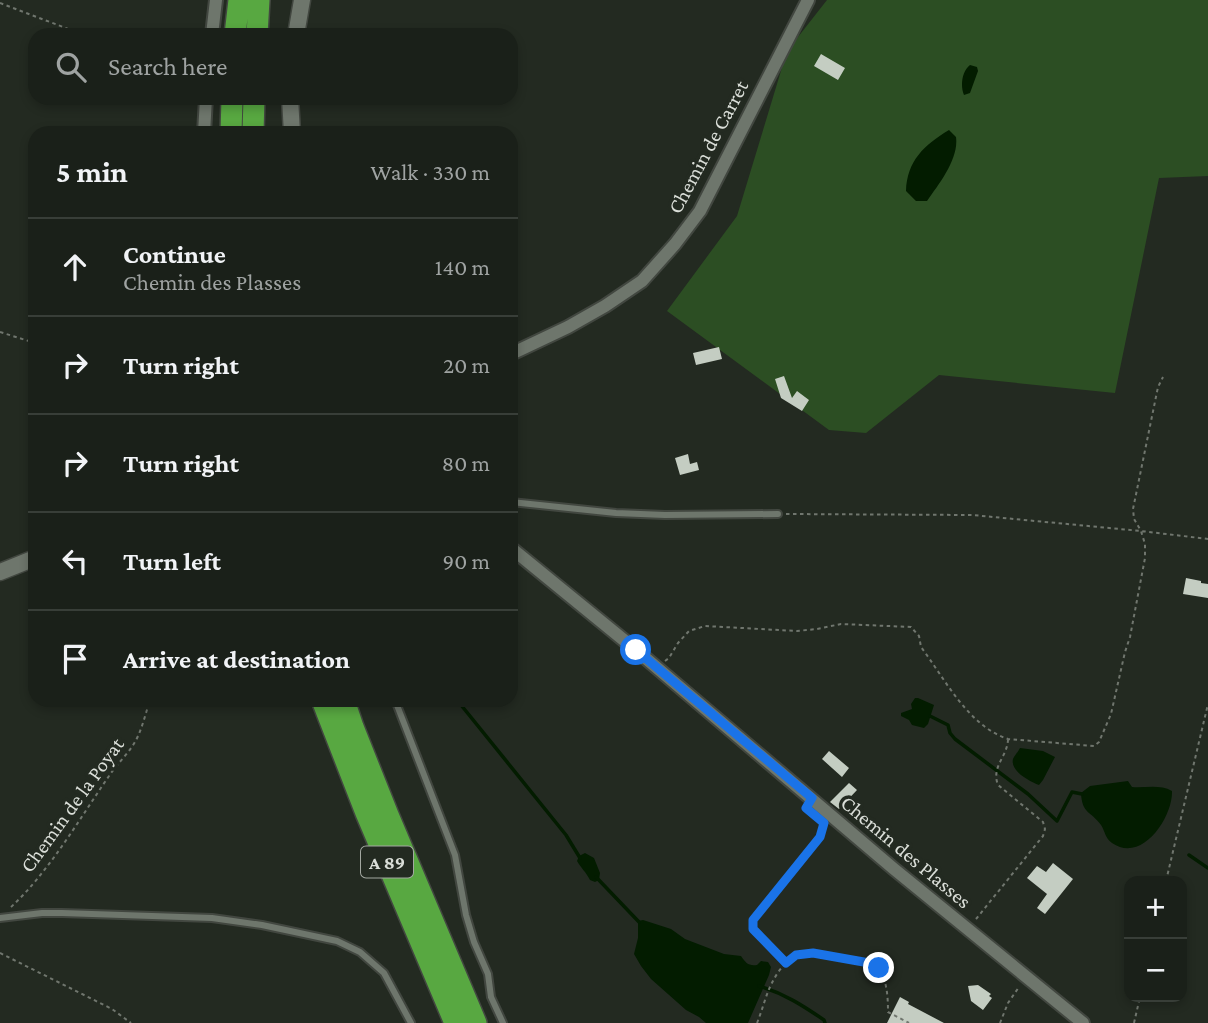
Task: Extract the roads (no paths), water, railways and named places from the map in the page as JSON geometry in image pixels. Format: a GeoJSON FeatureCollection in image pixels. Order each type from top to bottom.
{"type":"FeatureCollection","features":[{"type":"Feature","properties":{"kind":"highway"},"geometry":{"type":"LineString","coordinates":[[236,28],[239,0]]}},
{"type":"Feature","properties":{"kind":"highway"},"geometry":{"type":"LineString","coordinates":[[257,28],[258,0]]}},
{"type":"Feature","properties":{"kind":"highway"},"geometry":{"type":"LineString","coordinates":[[231,126],[232,105]]}},
{"type":"Feature","properties":{"kind":"highway"},"geometry":{"type":"LineString","coordinates":[[253,126],[254,105]]}},
{"type":"Feature","properties":{"kind":"highway","name":"A 89"},"geometry":{"type":"LineString","coordinates":[[326,707],[361,801],[455,1023]]}},
{"type":"Feature","properties":{"kind":"highway","name":"A 89"},"geometry":{"type":"LineString","coordinates":[[346,707],[387,815],[476,1023]]}},
{"type":"Feature","properties":{"kind":"street"},"geometry":{"type":"LineString","coordinates":[[213,28],[216,0]]}},
{"type":"Feature","properties":{"kind":"street"},"geometry":{"type":"LineString","coordinates":[[297,28],[302,0]]}},
{"type":"Feature","properties":{"kind":"street","name":"Chemin de Carret"},"geometry":{"type":"LineString","coordinates":[[518,351],[568,327],[642,281],[675,244],[700,211],[808,0]]}},
{"type":"Feature","properties":{"kind":"street"},"geometry":{"type":"LineString","coordinates":[[204,126],[206,105]]}},
{"type":"Feature","properties":{"kind":"street"},"geometry":{"type":"LineString","coordinates":[[290,105],[292,126]]}},
{"type":"Feature","properties":{"kind":"street","name":"Chemin des Plasses"},"geometry":{"type":"LineString","coordinates":[[518,554],[656,666],[894,869],[1083,1023]]}},
{"type":"Feature","properties":{"kind":"street"},"geometry":{"type":"LineString","coordinates":[[0,572],[28,561]]}},
{"type":"Feature","properties":{"kind":"lane"},"geometry":{"type":"LineString","coordinates":[[518,503],[616,513],[778,514]]}},
{"type":"Feature","properties":{"kind":"lane"},"geometry":{"type":"LineString","coordinates":[[398,707],[455,855],[466,915],[488,974],[491,997],[503,1023]]}},
{"type":"Feature","properties":{"kind":"lane"},"geometry":{"type":"LineString","coordinates":[[0,918],[62,913],[212,918],[262,925],[337,941],[360,952],[380,968],[411,1023]]}},
{"type":"Feature","properties":{"kind":"waterway"},"geometry":{"type":"LineString","coordinates":[[463,707],[566,835],[580,858]]}},
{"type":"Feature","properties":{"kind":"waterway"},"geometry":{"type":"LineString","coordinates":[[930,716],[948,725],[955,739],[1028,794],[1057,821],[1072,792],[1082,794]]}},
{"type":"Feature","properties":{"kind":"waterway"},"geometry":{"type":"LineString","coordinates":[[1189,855],[1208,868]]}},
{"type":"Feature","properties":{"kind":"waterway"},"geometry":{"type":"LineString","coordinates":[[596,877],[639,922]]}},
{"type":"Feature","properties":{"kind":"waterway"},"geometry":{"type":"LineString","coordinates":[[759,986],[793,1000],[825,1023]]}}]}
